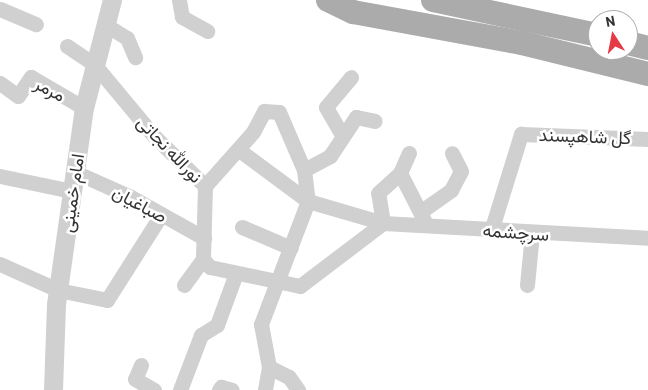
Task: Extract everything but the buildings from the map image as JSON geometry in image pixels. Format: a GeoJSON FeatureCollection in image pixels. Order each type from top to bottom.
{"type":"FeatureCollection","features":[{"type":"Feature","properties":{"kind":"main road"},"geometry":{"type":"LineString","coordinates":[[328,0],[353,12],[522,43],[648,74]]}},
{"type":"Feature","properties":{"kind":"main road"},"geometry":{"type":"LineString","coordinates":[[433,0],[588,33]]}},
{"type":"Feature","properties":{"kind":"street"},"geometry":{"type":"LineString","coordinates":[[2,0],[0,7],[36,24]]}},
{"type":"Feature","properties":{"kind":"street","name":"امام خمینی"},"geometry":{"type":"LineString","coordinates":[[53,390],[58,290],[84,108],[112,0]]}},
{"type":"Feature","properties":{"kind":"street"},"geometry":{"type":"LineString","coordinates":[[179,0],[182,17],[207,31]]}},
{"type":"Feature","properties":{"kind":"street"},"geometry":{"type":"LineString","coordinates":[[106,25],[126,38],[135,57]]}},
{"type":"Feature","properties":{"kind":"street","name":"نورالله نجاتی"},"geometry":{"type":"LineString","coordinates":[[67,46],[94,64],[154,136],[205,186],[203,259]]}},
{"type":"Feature","properties":{"kind":"street","name":"مرمر"},"geometry":{"type":"LineString","coordinates":[[0,82],[18,96],[31,77],[84,108]]}},
{"type":"Feature","properties":{"kind":"street"},"geometry":{"type":"LineString","coordinates":[[342,135],[326,107],[351,77]]}},
{"type":"Feature","properties":{"kind":"street"},"geometry":{"type":"LineString","coordinates":[[205,186],[239,150],[264,111],[279,112],[304,170],[308,201],[261,324],[269,367],[265,390]]}},
{"type":"Feature","properties":{"kind":"street"},"geometry":{"type":"LineString","coordinates":[[304,170],[330,156],[342,135],[356,117],[376,121]]}},
{"type":"Feature","properties":{"kind":"street","name":"گل شاهپسند"},"geometry":{"type":"LineString","coordinates":[[491,231],[521,134],[648,139]]}},
{"type":"Feature","properties":{"kind":"street"},"geometry":{"type":"LineString","coordinates":[[239,150],[308,201]]}},
{"type":"Feature","properties":{"kind":"street"},"geometry":{"type":"LineString","coordinates":[[184,285],[203,259],[210,267],[300,286],[383,223],[378,194],[400,173],[409,153]]}},
{"type":"Feature","properties":{"kind":"street"},"geometry":{"type":"LineString","coordinates":[[420,212],[451,190],[461,171],[452,153]]}},
{"type":"Feature","properties":{"kind":"street"},"geometry":{"type":"LineString","coordinates":[[400,173],[427,226]]}},
{"type":"Feature","properties":{"kind":"street","name":"صباغیان"},"geometry":{"type":"LineString","coordinates":[[0,176],[73,182],[131,197],[204,238]]}},
{"type":"Feature","properties":{"kind":"street","name":"سرچشمه"},"geometry":{"type":"LineString","coordinates":[[308,201],[383,223],[491,231],[648,238]]}},
{"type":"Feature","properties":{"kind":"street"},"geometry":{"type":"LineString","coordinates":[[0,264],[58,290],[107,300],[161,215]]}},
{"type":"Feature","properties":{"kind":"street"},"geometry":{"type":"LineString","coordinates":[[242,227],[291,248]]}},
{"type":"Feature","properties":{"kind":"street"},"geometry":{"type":"LineString","coordinates":[[527,285],[532,233]]}},
{"type":"Feature","properties":{"kind":"street"},"geometry":{"type":"LineString","coordinates":[[180,390],[200,336],[217,325],[236,273]]}},
{"type":"Feature","properties":{"kind":"street"},"geometry":{"type":"LineString","coordinates":[[141,365],[135,379],[154,390]]}},
{"type":"Feature","properties":{"kind":"street"},"geometry":{"type":"LineString","coordinates":[[269,367],[289,377],[298,390]]}},
{"type":"Feature","properties":{"kind":"street"},"geometry":{"type":"LineString","coordinates":[[219,390],[221,387],[232,390]]}}]}
